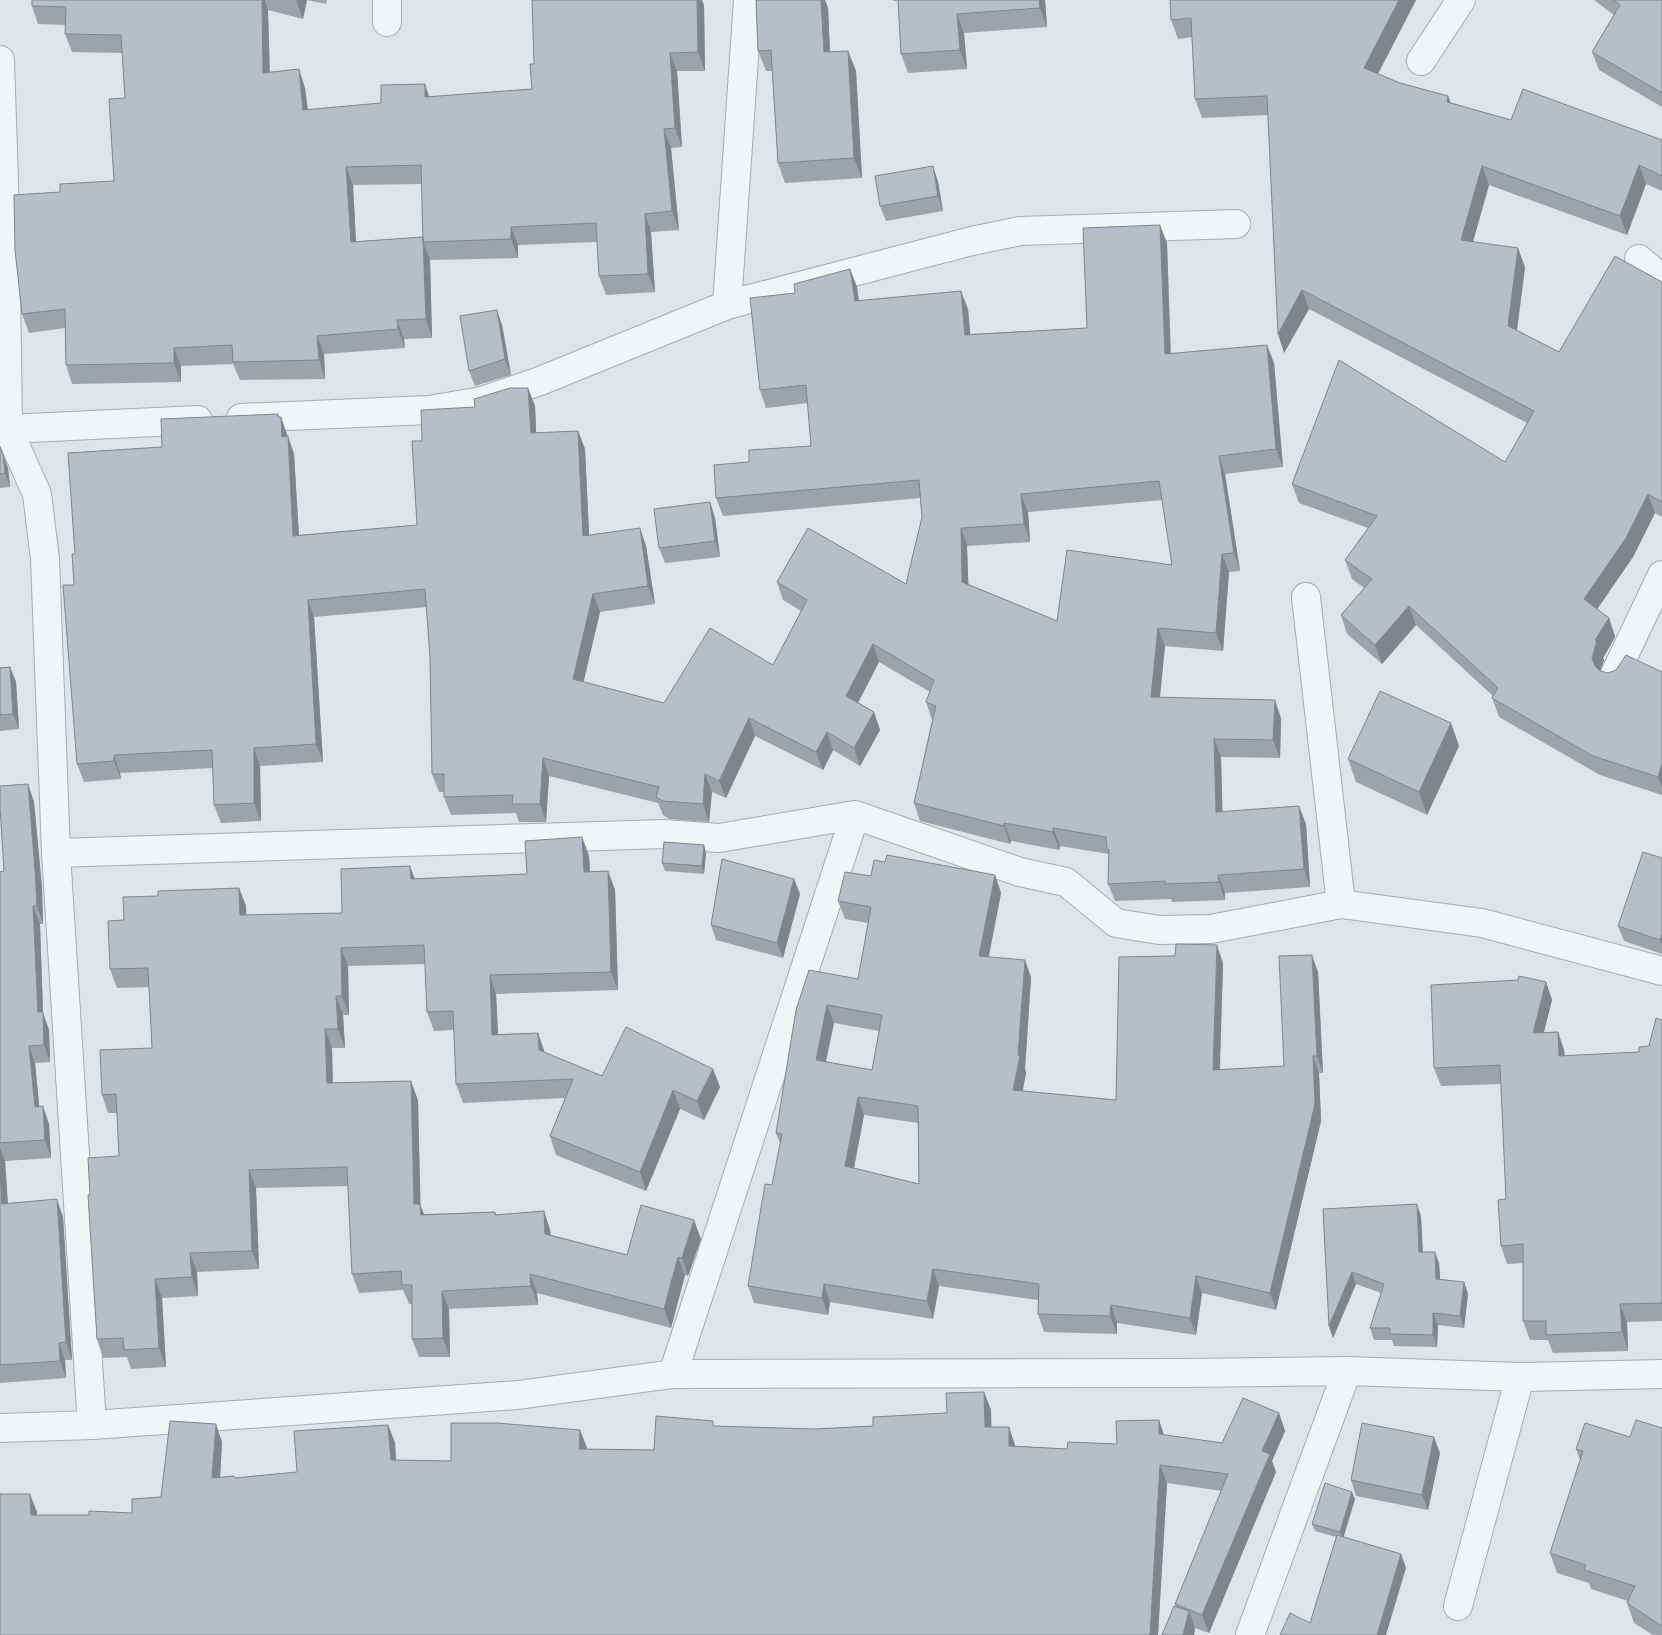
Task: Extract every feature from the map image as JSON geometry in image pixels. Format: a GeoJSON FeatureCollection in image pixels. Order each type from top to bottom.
{"type":"FeatureCollection","features":[{"type":"Feature","properties":{"kind":"street"},"geometry":{"type":"LineString","coordinates":[[728,305],[748,0]]}},
{"type":"Feature","properties":{"kind":"street"},"geometry":{"type":"LineString","coordinates":[[1421,61],[1461,0]]}},
{"type":"Feature","properties":{"kind":"street"},"geometry":{"type":"LineString","coordinates":[[0,60],[5,212],[8,429],[37,494],[45,559],[56,853],[92,1424]]}},
{"type":"Feature","properties":{"kind":"street"},"geometry":{"type":"LineString","coordinates":[[8,429],[429,410],[482,401],[540,381],[728,305],[972,241],[1020,231],[1236,224]]}},
{"type":"Feature","properties":{"kind":"street"},"geometry":{"type":"LineString","coordinates":[[1638,259],[1662,279]]}},
{"type":"Feature","properties":{"kind":"street"},"geometry":{"type":"LineString","coordinates":[[1614,676],[1662,575]]}},
{"type":"Feature","properties":{"kind":"street"},"geometry":{"type":"LineString","coordinates":[[1306,596],[1341,904]]}},
{"type":"Feature","properties":{"kind":"street"},"geometry":{"type":"LineString","coordinates":[[56,853],[664,834],[719,838],[855,815],[1020,872],[1066,882],[1116,923],[1158,930],[1211,929],[1341,904],[1482,923],[1662,972]]}},
{"type":"Feature","properties":{"kind":"street"},"geometry":{"type":"LineString","coordinates":[[673,1374],[855,815]]}},
{"type":"Feature","properties":{"kind":"street"},"geometry":{"type":"LineString","coordinates":[[1250,1635],[1347,1370]]}},
{"type":"Feature","properties":{"kind":"street"},"geometry":{"type":"LineString","coordinates":[[0,1428],[92,1424],[518,1395],[673,1374],[1162,1373],[1347,1370],[1520,1377],[1662,1374]]}},
{"type":"Feature","properties":{"kind":"street"},"geometry":{"type":"LineString","coordinates":[[1458,1606],[1520,1377]]}},
{"type":"Feature","properties":{"kind":"building"},"geometry":{"type":"Polygon","coordinates":[[[32,0],[262,0],[263,73],[299,69],[303,110],[381,103],[381,85],[425,84],[425,97],[532,89],[530,64],[534,64],[532,0],[697,0],[698,52],[670,53],[675,128],[664,129],[672,211],[645,214],[648,274],[599,276],[596,223],[511,227],[511,239],[423,242],[426,319],[397,320],[398,329],[317,336],[319,360],[233,362],[232,345],[174,348],[174,363],[66,365],[65,309],[22,314],[15,250],[14,195],[60,192],[60,184],[114,181],[109,99],[125,98],[121,35],[65,34],[66,7],[32,6],[32,0]],[[421,165],[346,167],[351,242],[423,237],[421,165]]]}},
{"type":"Feature","properties":{"kind":"building"},"geometry":{"type":"Polygon","coordinates":[[[756,0],[821,0],[824,52],[848,51],[854,158],[778,163],[771,50],[758,51],[756,0]]]}},
{"type":"Feature","properties":{"kind":"building"},"geometry":{"type":"Polygon","coordinates":[[[898,0],[1039,0],[1040,8],[957,14],[960,50],[901,54],[898,0]]]}},
{"type":"Feature","properties":{"kind":"building"},"geometry":{"type":"Polygon","coordinates":[[[1170,0],[1399,0],[1364,68],[1400,83],[1448,96],[1447,102],[1511,120],[1523,89],[1662,140],[1662,176],[1639,165],[1620,216],[1482,166],[1461,240],[1518,248],[1508,326],[1559,352],[1615,256],[1662,282],[1662,502],[1648,494],[1626,538],[1584,599],[1609,618],[1595,640],[1597,641],[1592,658],[1595,666],[1600,671],[1608,673],[1616,670],[1626,655],[1662,672],[1662,764],[1658,777],[1593,756],[1492,698],[1498,688],[1409,606],[1375,645],[1341,615],[1372,579],[1345,560],[1377,516],[1292,484],[1339,360],[1505,462],[1534,411],[1302,290],[1278,334],[1267,96],[1195,99],[1191,18],[1171,20],[1170,0]]]}},
{"type":"Feature","properties":{"kind":"building"},"geometry":{"type":"Polygon","coordinates":[[[1613,0],[1662,0],[1662,93],[1592,52],[1620,5],[1613,0]]]}},
{"type":"Feature","properties":{"kind":"building"},"geometry":{"type":"Polygon","coordinates":[[[933,166],[938,196],[880,206],[875,176],[933,166]]]}},
{"type":"Feature","properties":{"kind":"building"},"geometry":{"type":"Polygon","coordinates":[[[1160,225],[1165,354],[1267,345],[1276,449],[1219,456],[1234,553],[1222,554],[1216,633],[1158,628],[1151,697],[1275,700],[1273,740],[1214,739],[1216,812],[1299,806],[1304,869],[1218,875],[1219,882],[1165,884],[1165,881],[1108,884],[1109,850],[1107,849],[1106,837],[1053,828],[1053,832],[1004,823],[1004,826],[914,803],[936,706],[926,702],[934,680],[873,644],[846,696],[874,712],[854,748],[827,732],[816,752],[749,718],[719,781],[705,774],[703,804],[663,801],[656,797],[659,787],[543,758],[540,804],[512,804],[513,795],[444,797],[444,774],[432,774],[430,658],[425,589],[308,600],[316,744],[254,748],[254,803],[214,805],[212,750],[114,755],[114,761],[77,764],[63,585],[74,585],[72,554],[75,554],[68,453],[162,447],[161,419],[278,414],[278,417],[281,417],[282,437],[288,436],[293,536],[417,525],[412,441],[422,441],[421,410],[475,407],[474,399],[510,388],[528,388],[531,433],[578,431],[583,536],[640,528],[648,586],[593,594],[573,679],[664,703],[710,628],[773,665],[807,600],[777,582],[808,528],[906,584],[922,517],[919,480],[716,498],[714,465],[749,462],[749,450],[811,446],[806,385],[760,390],[750,298],[795,293],[794,284],[850,269],[855,301],[961,291],[965,335],[1087,328],[1083,228],[1160,225]],[[1159,481],[1021,494],[1024,524],[961,528],[962,582],[1057,621],[1067,550],[1172,565],[1159,481]]]}},
{"type":"Feature","properties":{"kind":"building"},"geometry":{"type":"Polygon","coordinates":[[[497,310],[505,359],[469,371],[460,316],[497,310]]]}},
{"type":"Feature","properties":{"kind":"building"},"geometry":{"type":"Polygon","coordinates":[[[0,447],[5,473],[0,474],[0,447]]]}},
{"type":"Feature","properties":{"kind":"building"},"geometry":{"type":"Polygon","coordinates":[[[710,502],[715,541],[659,548],[654,509],[710,502]]]}},
{"type":"Feature","properties":{"kind":"building"},"geometry":{"type":"Polygon","coordinates":[[[10,667],[13,714],[0,715],[0,668],[10,667]]]}},
{"type":"Feature","properties":{"kind":"building"},"geometry":{"type":"Polygon","coordinates":[[[1380,691],[1451,723],[1419,792],[1348,759],[1380,691]]]}},
{"type":"Feature","properties":{"kind":"building"},"geometry":{"type":"Polygon","coordinates":[[[28,784],[37,906],[33,906],[38,1012],[43,1012],[44,1045],[29,1046],[35,1107],[43,1106],[45,1140],[0,1143],[0,872],[4,871],[0,786],[28,784]]]}},
{"type":"Feature","properties":{"kind":"building"},"geometry":{"type":"Polygon","coordinates":[[[582,837],[584,872],[608,871],[611,972],[490,975],[492,1035],[538,1033],[539,1050],[602,1076],[626,1027],[713,1069],[697,1101],[673,1090],[640,1172],[550,1136],[573,1079],[456,1084],[453,1011],[427,1012],[424,945],[341,948],[342,996],[336,996],[338,1029],[325,1029],[327,1083],[411,1081],[414,1204],[420,1204],[421,1215],[495,1212],[495,1215],[544,1211],[545,1234],[627,1255],[641,1205],[694,1220],[682,1258],[678,1257],[664,1309],[530,1274],[531,1286],[442,1291],[443,1338],[412,1339],[412,1285],[402,1285],[401,1271],[352,1274],[347,1167],[249,1170],[252,1251],[190,1253],[192,1277],[155,1279],[159,1348],[124,1350],[123,1338],[97,1339],[88,1195],[90,1195],[88,1158],[119,1156],[116,1094],[102,1095],[100,1050],[152,1048],[148,968],[110,969],[108,921],[124,920],[123,897],[158,896],[158,891],[239,888],[240,915],[342,913],[341,869],[410,866],[411,879],[527,874],[525,841],[582,837]]]}},
{"type":"Feature","properties":{"kind":"building"},"geometry":{"type":"Polygon","coordinates":[[[664,842],[704,845],[702,866],[662,863],[664,842]]]}},
{"type":"Feature","properties":{"kind":"building"},"geometry":{"type":"Polygon","coordinates":[[[1643,852],[1662,858],[1662,934],[1660,940],[1618,926],[1643,852]]]}},
{"type":"Feature","properties":{"kind":"building"},"geometry":{"type":"Polygon","coordinates":[[[887,855],[995,875],[979,956],[1025,960],[1018,1055],[1020,1056],[1013,1090],[1116,1100],[1119,957],[1175,956],[1176,944],[1217,945],[1213,1070],[1284,1066],[1279,956],[1312,955],[1317,1056],[1313,1056],[1315,1104],[1270,1293],[1196,1276],[1190,1318],[1111,1305],[1110,1316],[1038,1314],[1039,1284],[933,1269],[927,1301],[824,1284],[822,1298],[748,1286],[765,1184],[772,1185],[782,1134],[776,1133],[796,1010],[809,970],[858,979],[871,907],[838,901],[845,872],[871,876],[874,860],[885,862],[887,855]],[[827,1005],[816,1060],[872,1070],[882,1015],[827,1005]],[[858,1097],[845,1166],[919,1184],[918,1106],[858,1097]]]}},
{"type":"Feature","properties":{"kind":"building"},"geometry":{"type":"Polygon","coordinates":[[[722,859],[794,879],[777,943],[711,925],[722,859]]]}},
{"type":"Feature","properties":{"kind":"building"},"geometry":{"type":"Polygon","coordinates":[[[1519,976],[1546,982],[1533,1033],[1558,1032],[1559,1056],[1639,1052],[1639,1047],[1649,1046],[1656,1018],[1662,1020],[1662,1303],[1620,1304],[1622,1332],[1546,1335],[1546,1321],[1523,1321],[1523,1244],[1501,1246],[1498,1200],[1506,1199],[1500,1065],[1434,1068],[1431,985],[1518,980],[1519,976]]]}},
{"type":"Feature","properties":{"kind":"building"},"geometry":{"type":"Polygon","coordinates":[[[0,1168],[2,1204],[57,1199],[66,1342],[59,1343],[60,1361],[0,1365],[0,1168]]]}},
{"type":"Feature","properties":{"kind":"building"},"geometry":{"type":"Polygon","coordinates":[[[1417,1204],[1419,1252],[1435,1252],[1436,1279],[1464,1282],[1460,1316],[1433,1313],[1433,1335],[1390,1334],[1390,1328],[1370,1328],[1384,1284],[1352,1272],[1329,1326],[1323,1209],[1417,1204]]]}},
{"type":"Feature","properties":{"kind":"building"},"geometry":{"type":"Polygon","coordinates":[[[984,1392],[985,1427],[1009,1427],[1009,1446],[1067,1449],[1068,1442],[1117,1444],[1116,1421],[1159,1420],[1159,1434],[1222,1443],[1243,1398],[1279,1413],[1262,1451],[1270,1454],[1202,1615],[1175,1604],[1228,1474],[1160,1465],[1150,1635],[0,1635],[0,1494],[30,1494],[31,1515],[89,1515],[89,1511],[132,1513],[132,1499],[161,1497],[170,1421],[216,1424],[212,1478],[234,1476],[235,1478],[297,1472],[294,1431],[388,1425],[391,1460],[451,1461],[451,1423],[497,1423],[580,1430],[579,1449],[654,1450],[656,1416],[713,1421],[713,1426],[814,1429],[873,1426],[873,1417],[947,1413],[946,1393],[984,1392]]]}},
{"type":"Feature","properties":{"kind":"building"},"geometry":{"type":"Polygon","coordinates":[[[1636,1420],[1662,1428],[1662,1626],[1627,1603],[1635,1586],[1584,1570],[1586,1565],[1550,1553],[1583,1451],[1576,1449],[1585,1423],[1630,1437],[1636,1420]]]}},
{"type":"Feature","properties":{"kind":"building"},"geometry":{"type":"Polygon","coordinates":[[[1362,1423],[1434,1437],[1422,1495],[1351,1480],[1362,1423]]]}},
{"type":"Feature","properties":{"kind":"building"},"geometry":{"type":"Polygon","coordinates":[[[1325,1483],[1352,1492],[1340,1532],[1312,1524],[1325,1483]]]}},
{"type":"Feature","properties":{"kind":"building"},"geometry":{"type":"Polygon","coordinates":[[[1337,1535],[1401,1554],[1377,1635],[1280,1635],[1290,1613],[1310,1623],[1337,1535]]]}},
{"type":"Feature","properties":{"kind":"building"},"geometry":{"type":"Polygon","coordinates":[[[1174,1606],[1189,1611],[1183,1635],[1162,1635],[1174,1606]]]}}]}
